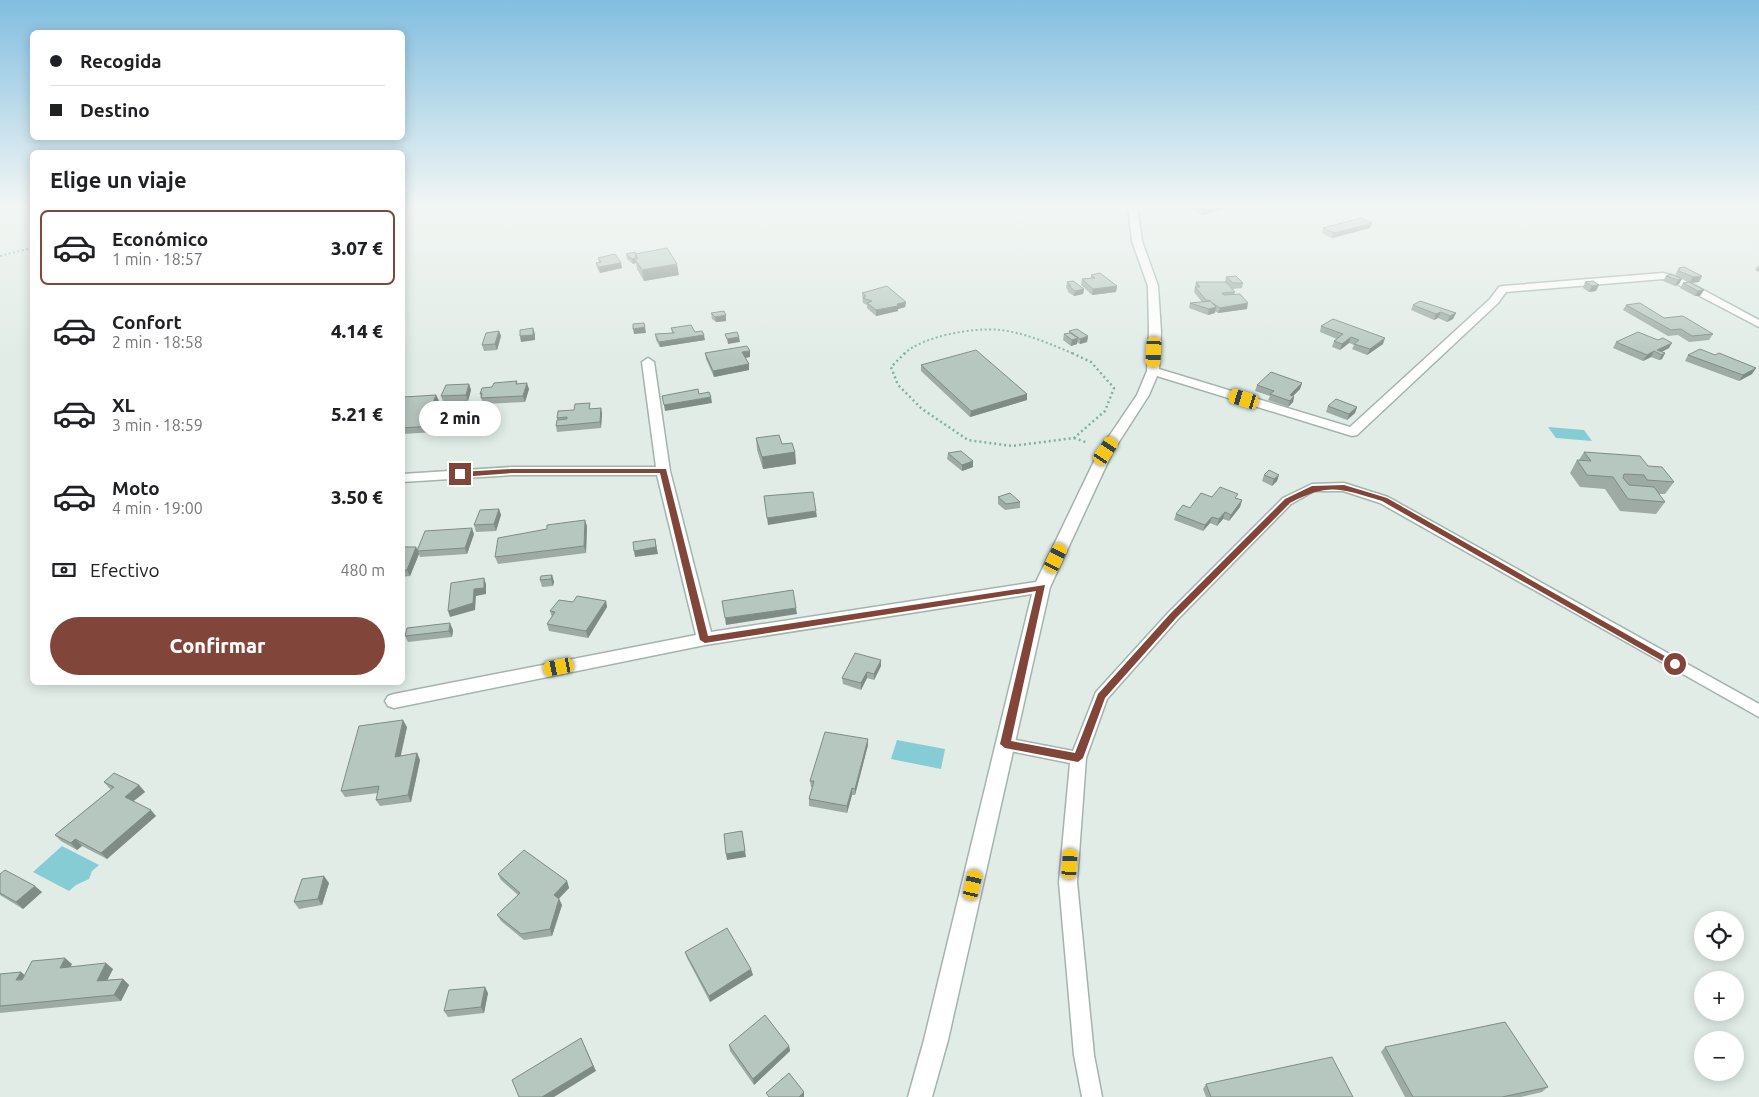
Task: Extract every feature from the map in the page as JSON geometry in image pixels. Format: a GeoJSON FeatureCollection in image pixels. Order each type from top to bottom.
{"type":"FeatureCollection","features":[{"type":"Feature","properties":{"kind":"street"},"geometry":{"type":"LineString","coordinates":[[920,1097],[936,1040],[1042,587],[1106,451],[1143,395],[1153,371],[1155,332],[1153,286],[1143,258]]}},
{"type":"Feature","properties":{"kind":"street"},"geometry":{"type":"LineString","coordinates":[[1153,371],[1352,432],[1494,301],[1503,289],[1663,276],[1677,280],[1759,324]]}},
{"type":"Feature","properties":{"kind":"street"},"geometry":{"type":"LineString","coordinates":[[648,362],[663,471],[705,640]]}},
{"type":"Feature","properties":{"kind":"street"},"geometry":{"type":"LineString","coordinates":[[405,478],[512,471],[663,471]]}},
{"type":"Feature","properties":{"kind":"street"},"geometry":{"type":"LineString","coordinates":[[394,702],[705,640],[1042,587]]}},
{"type":"Feature","properties":{"kind":"lane"},"geometry":{"type":"LineString","coordinates":[[1092,1097],[1084,1055],[1068,882],[1078,758],[1101,696],[1173,616],[1287,501],[1312,488],[1344,487],[1384,500],[1444,531],[1759,711]]}},
{"type":"Feature","properties":{"kind":"lane"},"geometry":{"type":"LineString","coordinates":[[1005,744],[1078,758]]}},
{"type":"Feature","properties":{"kind":"path"},"geometry":{"type":"LineString","coordinates":[[1074,438],[1105,411],[1114,388],[1091,362],[1054,345],[1000,330],[960,333],[925,340],[909,349],[891,367],[898,385],[922,409],[968,440],[1012,446],[1074,438],[1106,451]]}},
{"type":"Feature","properties":{"kind":"water"},"geometry":{"type":"Polygon","coordinates":[[[1548,427],[1584,430],[1592,441],[1556,438],[1548,427]]]}},
{"type":"Feature","properties":{"kind":"water"},"geometry":{"type":"Polygon","coordinates":[[[897,740],[945,749],[941,769],[891,759],[897,740]]]}},
{"type":"Feature","properties":{"kind":"water"},"geometry":{"type":"Polygon","coordinates":[[[62,846],[99,865],[92,871],[89,879],[76,885],[69,891],[33,872],[62,846]]]}},
{"type":"Feature","properties":{"kind":"building"},"geometry":{"type":"Polygon","coordinates":[[[598,258],[618,258],[621,263],[599,267],[596,263],[601,262],[598,258]]]}},
{"type":"Feature","properties":{"kind":"building"},"geometry":{"type":"Polygon","coordinates":[[[673,258],[677,264],[642,270],[635,259],[673,258]]]}},
{"type":"Feature","properties":{"kind":"building"},"geometry":{"type":"Polygon","coordinates":[[[1684,267],[1702,276],[1693,277],[1679,271],[1679,268],[1684,267]]]}},
{"type":"Feature","properties":{"kind":"building"},"geometry":{"type":"Polygon","coordinates":[[[1100,273],[1117,286],[1093,289],[1082,279],[1095,278],[1091,275],[1100,273]]]}},
{"type":"Feature","properties":{"kind":"building"},"geometry":{"type":"Polygon","coordinates":[[[1671,274],[1682,279],[1678,280],[1666,276],[1671,274]]]}},
{"type":"Feature","properties":{"kind":"building"},"geometry":{"type":"Polygon","coordinates":[[[1236,276],[1243,283],[1233,283],[1226,277],[1236,276]]]}},
{"type":"Feature","properties":{"kind":"building"},"geometry":{"type":"Polygon","coordinates":[[[1073,281],[1084,289],[1075,291],[1067,282],[1073,281]]]}},
{"type":"Feature","properties":{"kind":"building"},"geometry":{"type":"Polygon","coordinates":[[[1593,281],[1599,285],[1592,286],[1585,282],[1593,281]]]}},
{"type":"Feature","properties":{"kind":"building"},"geometry":{"type":"Polygon","coordinates":[[[1196,282],[1226,282],[1235,292],[1222,293],[1224,295],[1240,294],[1248,303],[1220,308],[1211,302],[1216,307],[1209,309],[1190,303],[1211,301],[1206,300],[1195,287],[1200,287],[1196,282]]]}},
{"type":"Feature","properties":{"kind":"building"},"geometry":{"type":"Polygon","coordinates":[[[1689,282],[1704,290],[1698,291],[1683,283],[1689,282]]]}},
{"type":"Feature","properties":{"kind":"building"},"geometry":{"type":"Polygon","coordinates":[[[887,286],[906,302],[897,304],[898,306],[876,310],[867,303],[872,301],[863,298],[866,296],[862,293],[887,286]]]}},
{"type":"Feature","properties":{"kind":"building"},"geometry":{"type":"Polygon","coordinates":[[[1420,301],[1456,313],[1450,316],[1441,312],[1436,314],[1413,305],[1420,301]]]}},
{"type":"Feature","properties":{"kind":"building"},"geometry":{"type":"Polygon","coordinates":[[[1640,303],[1664,318],[1683,316],[1713,334],[1692,336],[1681,329],[1671,330],[1626,305],[1640,303]]]}},
{"type":"Feature","properties":{"kind":"building"},"geometry":{"type":"Polygon","coordinates":[[[724,311],[726,315],[715,317],[711,313],[724,311]]]}},
{"type":"Feature","properties":{"kind":"building"},"geometry":{"type":"Polygon","coordinates":[[[1333,319],[1385,338],[1370,349],[1354,344],[1359,340],[1351,337],[1342,344],[1334,341],[1343,334],[1321,326],[1333,319]]]}},
{"type":"Feature","properties":{"kind":"building"},"geometry":{"type":"Polygon","coordinates":[[[644,323],[645,327],[633,329],[633,324],[644,323]]]}},
{"type":"Feature","properties":{"kind":"building"},"geometry":{"type":"Polygon","coordinates":[[[691,325],[695,332],[702,331],[704,335],[659,342],[655,334],[674,333],[671,328],[691,325]]]}},
{"type":"Feature","properties":{"kind":"building"},"geometry":{"type":"Polygon","coordinates":[[[533,328],[533,335],[520,336],[520,330],[533,328]]]}},
{"type":"Feature","properties":{"kind":"building"},"geometry":{"type":"Polygon","coordinates":[[[1077,329],[1088,336],[1080,339],[1069,331],[1077,329]]]}},
{"type":"Feature","properties":{"kind":"building"},"geometry":{"type":"Polygon","coordinates":[[[499,331],[495,344],[482,345],[486,333],[499,331]]]}},
{"type":"Feature","properties":{"kind":"building"},"geometry":{"type":"Polygon","coordinates":[[[737,332],[739,337],[727,339],[725,334],[737,332]]]}},
{"type":"Feature","properties":{"kind":"building"},"geometry":{"type":"Polygon","coordinates":[[[1638,332],[1658,340],[1663,338],[1672,343],[1657,350],[1665,353],[1662,355],[1654,351],[1647,355],[1616,342],[1638,332]]]}},
{"type":"Feature","properties":{"kind":"building"},"geometry":{"type":"Polygon","coordinates":[[[1070,333],[1078,338],[1072,340],[1064,334],[1070,333]]]}},
{"type":"Feature","properties":{"kind":"building"},"geometry":{"type":"Polygon","coordinates":[[[747,346],[750,351],[742,352],[749,364],[713,371],[705,353],[747,346]]]}},
{"type":"Feature","properties":{"kind":"building"},"geometry":{"type":"Polygon","coordinates":[[[1700,349],[1715,355],[1719,353],[1756,368],[1743,375],[1688,355],[1700,349]]]}},
{"type":"Feature","properties":{"kind":"building"},"geometry":{"type":"Polygon","coordinates":[[[976,350],[1027,394],[971,411],[921,365],[976,350]]]}},
{"type":"Feature","properties":{"kind":"building"},"geometry":{"type":"Polygon","coordinates":[[[1271,372],[1302,383],[1290,395],[1294,396],[1290,401],[1270,394],[1274,391],[1257,385],[1271,372]]]}},
{"type":"Feature","properties":{"kind":"building"},"geometry":{"type":"Polygon","coordinates":[[[517,381],[516,384],[527,383],[523,396],[481,398],[482,388],[492,387],[494,383],[517,381]]]}},
{"type":"Feature","properties":{"kind":"building"},"geometry":{"type":"Polygon","coordinates":[[[469,384],[466,395],[441,396],[446,385],[469,384]]]}},
{"type":"Feature","properties":{"kind":"building"},"geometry":{"type":"Polygon","coordinates":[[[698,389],[699,394],[709,392],[711,397],[664,405],[662,396],[698,389]]]}},
{"type":"Feature","properties":{"kind":"building"},"geometry":{"type":"Polygon","coordinates":[[[436,395],[429,413],[439,412],[433,426],[405,428],[405,397],[436,395]]]}},
{"type":"Feature","properties":{"kind":"building"},"geometry":{"type":"Polygon","coordinates":[[[1336,399],[1357,407],[1349,414],[1328,406],[1336,399]]]}},
{"type":"Feature","properties":{"kind":"building"},"geometry":{"type":"Polygon","coordinates":[[[590,403],[589,409],[601,408],[600,422],[556,426],[557,420],[567,419],[567,417],[557,418],[558,411],[574,410],[575,404],[590,403]]]}},
{"type":"Feature","properties":{"kind":"building"},"geometry":{"type":"Polygon","coordinates":[[[779,435],[782,444],[792,443],[795,452],[762,457],[756,438],[779,435]]]}},
{"type":"Feature","properties":{"kind":"building"},"geometry":{"type":"Polygon","coordinates":[[[961,451],[973,461],[962,465],[948,453],[961,451]]]}},
{"type":"Feature","properties":{"kind":"building"},"geometry":{"type":"Polygon","coordinates":[[[1584,452],[1640,456],[1648,466],[1662,467],[1674,482],[1647,480],[1644,475],[1624,474],[1623,478],[1629,485],[1654,487],[1665,502],[1628,499],[1613,477],[1587,475],[1577,460],[1591,461],[1584,452]]]}},
{"type":"Feature","properties":{"kind":"building"},"geometry":{"type":"Polygon","coordinates":[[[1269,470],[1279,475],[1274,479],[1264,475],[1269,470]]]}},
{"type":"Feature","properties":{"kind":"building"},"geometry":{"type":"Polygon","coordinates":[[[1220,487],[1238,494],[1235,498],[1242,500],[1231,515],[1225,512],[1219,519],[1212,517],[1205,525],[1176,514],[1183,505],[1190,508],[1201,493],[1212,497],[1220,487]]]}},
{"type":"Feature","properties":{"kind":"building"},"geometry":{"type":"Polygon","coordinates":[[[813,492],[816,511],[767,518],[764,496],[813,492]]]}},
{"type":"Feature","properties":{"kind":"building"},"geometry":{"type":"Polygon","coordinates":[[[1010,493],[1020,502],[1006,504],[998,497],[1010,493]]]}},
{"type":"Feature","properties":{"kind":"building"},"geometry":{"type":"Polygon","coordinates":[[[499,509],[494,524],[474,525],[480,510],[499,509]]]}},
{"type":"Feature","properties":{"kind":"building"},"geometry":{"type":"Polygon","coordinates":[[[585,520],[584,546],[495,557],[498,538],[547,529],[547,525],[585,520]]]}},
{"type":"Feature","properties":{"kind":"building"},"geometry":{"type":"Polygon","coordinates":[[[472,528],[465,548],[417,551],[425,531],[472,528]]]}},
{"type":"Feature","properties":{"kind":"building"},"geometry":{"type":"Polygon","coordinates":[[[655,539],[656,547],[634,551],[633,542],[655,539]]]}},
{"type":"Feature","properties":{"kind":"building"},"geometry":{"type":"Polygon","coordinates":[[[405,547],[416,547],[407,570],[405,570],[405,547]]]}},
{"type":"Feature","properties":{"kind":"building"},"geometry":{"type":"Polygon","coordinates":[[[552,575],[551,579],[540,580],[541,576],[552,575]]]}},
{"type":"Feature","properties":{"kind":"building"},"geometry":{"type":"Polygon","coordinates":[[[484,578],[484,588],[474,589],[473,603],[448,611],[451,583],[484,578]]]}},
{"type":"Feature","properties":{"kind":"building"},"geometry":{"type":"Polygon","coordinates":[[[793,590],[796,608],[725,618],[722,601],[793,590]]]}},
{"type":"Feature","properties":{"kind":"building"},"geometry":{"type":"Polygon","coordinates":[[[577,596],[606,601],[586,631],[547,624],[555,612],[550,611],[559,600],[573,602],[577,596]]]}},
{"type":"Feature","properties":{"kind":"building"},"geometry":{"type":"Polygon","coordinates":[[[450,623],[449,631],[405,636],[407,628],[450,623]]]}},
{"type":"Feature","properties":{"kind":"building"},"geometry":{"type":"Polygon","coordinates":[[[855,653],[881,660],[874,674],[867,672],[861,683],[842,678],[855,653]]]}},
{"type":"Feature","properties":{"kind":"building"},"geometry":{"type":"Polygon","coordinates":[[[403,720],[395,757],[417,753],[408,795],[376,800],[379,786],[341,791],[359,726],[403,720]]]}},
{"type":"Feature","properties":{"kind":"building"},"geometry":{"type":"Polygon","coordinates":[[[825,732],[868,739],[855,789],[852,788],[847,806],[809,799],[814,781],[810,781],[825,732]]]}},
{"type":"Feature","properties":{"kind":"building"},"geometry":{"type":"Polygon","coordinates":[[[114,773],[139,785],[125,797],[151,810],[101,853],[75,839],[71,843],[55,835],[114,787],[104,782],[114,773]]]}},
{"type":"Feature","properties":{"kind":"building"},"geometry":{"type":"Polygon","coordinates":[[[742,831],[745,851],[726,854],[724,834],[742,831]]]}},
{"type":"Feature","properties":{"kind":"building"},"geometry":{"type":"Polygon","coordinates":[[[524,850],[567,881],[554,895],[559,899],[550,929],[521,934],[497,915],[520,893],[498,874],[524,850]]]}},
{"type":"Feature","properties":{"kind":"building"},"geometry":{"type":"Polygon","coordinates":[[[5,870],[35,886],[16,902],[0,893],[0,874],[5,870]]]}},
{"type":"Feature","properties":{"kind":"building"},"geometry":{"type":"Polygon","coordinates":[[[324,876],[318,899],[294,902],[302,879],[324,876]]]}},
{"type":"Feature","properties":{"kind":"building"},"geometry":{"type":"Polygon","coordinates":[[[727,928],[751,969],[709,996],[685,952],[727,928]]]}},
{"type":"Feature","properties":{"kind":"building"},"geometry":{"type":"Polygon","coordinates":[[[65,958],[60,968],[106,963],[97,981],[123,979],[114,995],[0,1006],[0,974],[21,972],[16,980],[22,980],[32,961],[65,958]]]}},
{"type":"Feature","properties":{"kind":"building"},"geometry":{"type":"Polygon","coordinates":[[[485,987],[481,1007],[444,1011],[449,990],[485,987]]]}},
{"type":"Feature","properties":{"kind":"building"},"geometry":{"type":"Polygon","coordinates":[[[765,1015],[789,1046],[753,1079],[729,1045],[765,1015]]]}},
{"type":"Feature","properties":{"kind":"building"},"geometry":{"type":"Polygon","coordinates":[[[1505,1022],[1548,1087],[1502,1097],[1413,1097],[1385,1047],[1505,1022]]]}},
{"type":"Feature","properties":{"kind":"building"},"geometry":{"type":"Polygon","coordinates":[[[581,1038],[593,1066],[542,1097],[519,1097],[512,1080],[581,1038]]]}},
{"type":"Feature","properties":{"kind":"building"},"geometry":{"type":"Polygon","coordinates":[[[1332,1057],[1353,1097],[1211,1097],[1206,1084],[1332,1057]]]}},
{"type":"Feature","properties":{"kind":"building"},"geometry":{"type":"Polygon","coordinates":[[[789,1073],[804,1092],[799,1097],[769,1097],[766,1093],[789,1073]]]}},
{"type":"Feature","properties":{"kind":"route"},"geometry":{"type":"LineString","coordinates":[[460,474],[512,471],[663,471],[705,640],[1042,587],[1005,744],[1078,758],[1101,696],[1173,616],[1287,501],[1312,488],[1344,487],[1384,500],[1444,531],[1675,664]]}}]}
